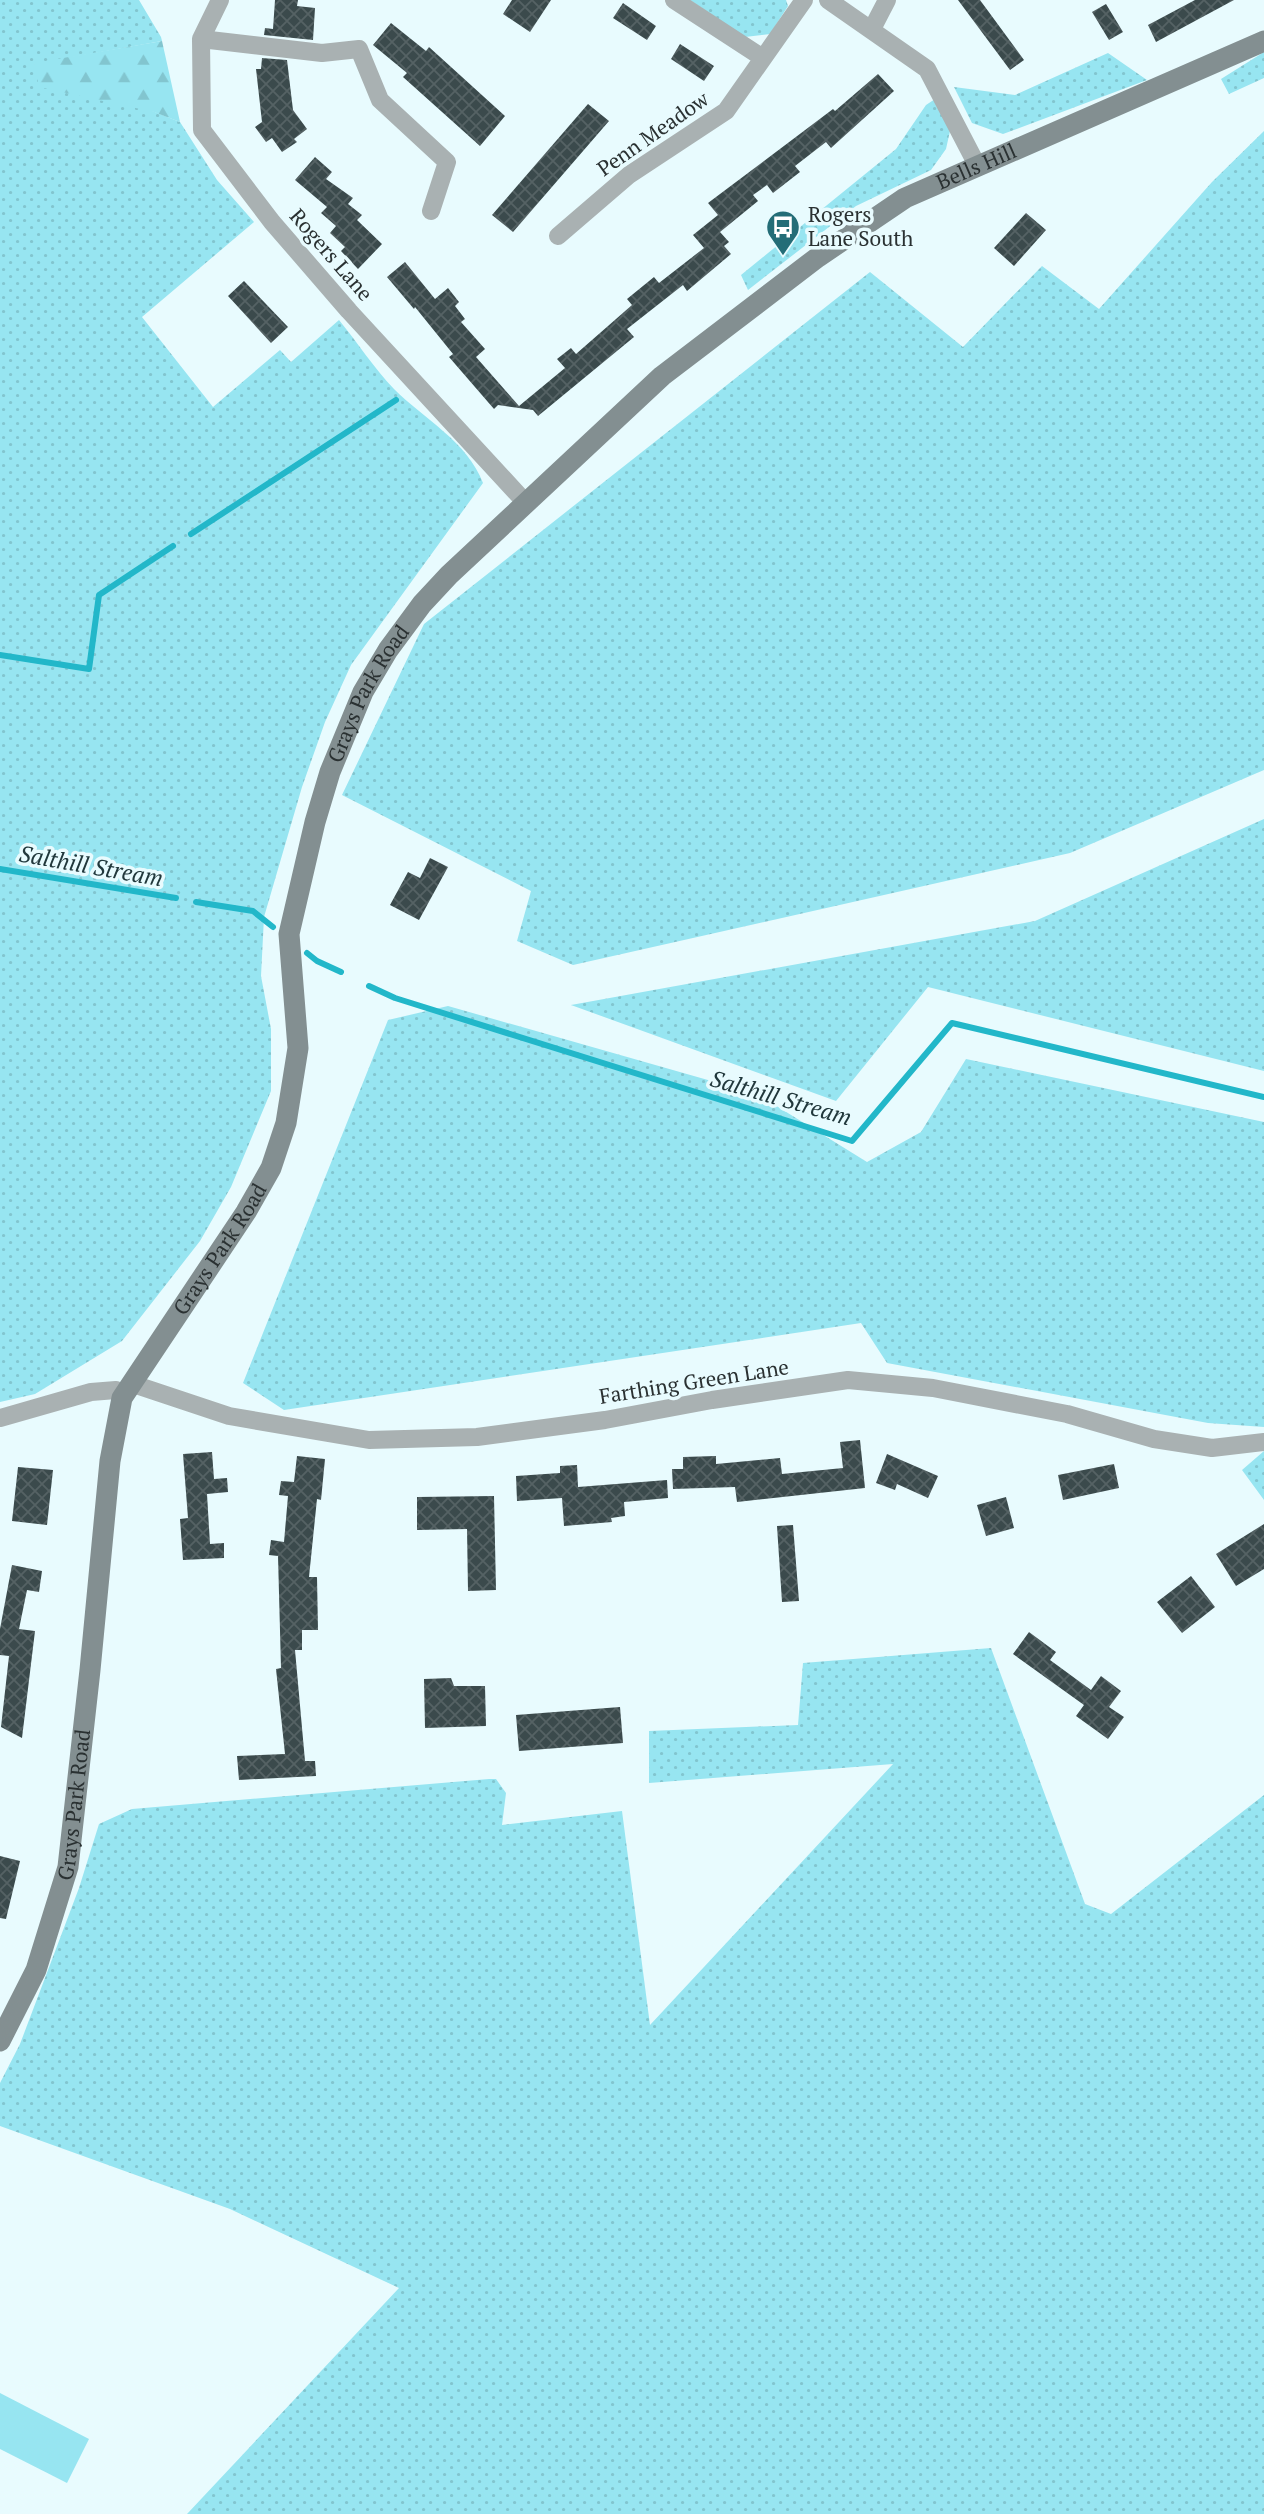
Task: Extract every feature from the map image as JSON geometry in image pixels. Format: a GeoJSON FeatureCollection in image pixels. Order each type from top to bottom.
{"type":"FeatureCollection","features":[{"type":"Feature","properties":{"kind":"main road","name":"Bells Hill"},"geometry":{"type":"LineString","coordinates":[[525,502],[662,376],[818,257],[905,198],[1264,41]]}},
{"type":"Feature","properties":{"kind":"main road","name":"Grays Park Road"},"geometry":{"type":"LineString","coordinates":[[0,2041],[36,1970],[68,1867],[110,1461],[127,1391],[246,1212],[271,1168],[286,1123],[298,1048],[289,934],[315,822],[330,772],[363,692],[388,650],[422,604],[525,502]]}},
{"type":"Feature","properties":{"kind":"street","name":"Rogers Lane"},"geometry":{"type":"LineString","coordinates":[[220,0],[201,39],[202,130],[272,222],[349,311],[525,502]]}},
{"type":"Feature","properties":{"kind":"street"},"geometry":{"type":"LineString","coordinates":[[674,0],[763,58]]}},
{"type":"Feature","properties":{"kind":"street","name":"Penn Meadow"},"geometry":{"type":"LineString","coordinates":[[558,236],[629,175],[726,111],[804,0]]}},
{"type":"Feature","properties":{"kind":"street"},"geometry":{"type":"LineString","coordinates":[[828,0],[927,69],[978,167]]}},
{"type":"Feature","properties":{"kind":"street"},"geometry":{"type":"LineString","coordinates":[[872,29],[887,0]]}},
{"type":"Feature","properties":{"kind":"street"},"geometry":{"type":"LineString","coordinates":[[201,39],[322,53],[359,49],[380,100],[447,162],[431,211]]}},
{"type":"Feature","properties":{"kind":"street","name":"Farthing Green Lane"},"geometry":{"type":"LineString","coordinates":[[0,1418],[91,1392],[127,1391],[229,1416],[369,1440],[477,1437],[605,1420],[712,1400],[848,1380],[933,1388],[1067,1414],[1154,1439],[1212,1448],[1264,1442]]}},
{"type":"Feature","properties":{"kind":"green space"},"geometry":{"type":"Polygon","coordinates":[[[0,0],[139,0],[161,37],[162,41],[34,64],[180,122],[217,180],[254,222],[142,317],[213,407],[280,350],[291,362],[339,320],[394,389],[467,455],[483,483],[351,665],[325,722],[302,787],[264,917],[261,976],[271,1029],[271,1091],[231,1187],[200,1241],[122,1341],[35,1394],[0,1402],[0,0]]]}},
{"type":"Feature","properties":{"kind":"green space"},"geometry":{"type":"Polygon","coordinates":[[[690,0],[786,0],[788,6],[770,34],[745,37],[690,0]]]}},
{"type":"Feature","properties":{"kind":"green space"},"geometry":{"type":"Polygon","coordinates":[[[162,41],[180,122],[154,112],[39,87],[34,63],[162,41]]]}},
{"type":"Feature","properties":{"kind":"green space"},"geometry":{"type":"Polygon","coordinates":[[[1264,52],[1264,78],[1229,94],[1221,79],[1264,52]]]}},
{"type":"Feature","properties":{"kind":"green space"},"geometry":{"type":"Polygon","coordinates":[[[1108,53],[1147,80],[1003,134],[972,123],[954,87],[1015,95],[1108,53]]]}},
{"type":"Feature","properties":{"kind":"green space"},"geometry":{"type":"Polygon","coordinates":[[[935,99],[950,131],[946,149],[931,170],[856,206],[748,290],[741,275],[896,149],[926,105],[935,99]]]}},
{"type":"Feature","properties":{"kind":"green space"},"geometry":{"type":"Polygon","coordinates":[[[1264,131],[1264,770],[1070,853],[573,965],[517,941],[531,891],[342,795],[424,624],[870,272],[963,347],[1042,266],[1099,309],[1212,182],[1264,131]]]}},
{"type":"Feature","properties":{"kind":"green space"},"geometry":{"type":"Polygon","coordinates":[[[1264,819],[1264,1071],[928,987],[836,1101],[571,1005],[1035,921],[1264,819]]]}},
{"type":"Feature","properties":{"kind":"green space"},"geometry":{"type":"Polygon","coordinates":[[[448,1006],[757,1094],[867,1162],[921,1132],[966,1059],[1264,1122],[1264,1427],[1208,1423],[887,1363],[861,1323],[284,1410],[243,1383],[388,1020],[448,1006]]]}},
{"type":"Feature","properties":{"kind":"green space"},"geometry":{"type":"Polygon","coordinates":[[[1264,1451],[1264,1500],[1242,1470],[1264,1451]]]}},
{"type":"Feature","properties":{"kind":"green space"},"geometry":{"type":"Polygon","coordinates":[[[991,1648],[1085,1904],[1111,1914],[1264,1795],[1264,2514],[187,2514],[399,2288],[230,2209],[0,2126],[0,2083],[20,2044],[79,1888],[99,1824],[132,1809],[489,1779],[496,1779],[506,1793],[502,1825],[622,1811],[650,2025],[893,1764],[649,1783],[649,1731],[798,1725],[803,1663],[991,1648]]]}},
{"type":"Feature","properties":{"kind":"green space"},"geometry":{"type":"Polygon","coordinates":[[[0,2393],[89,2439],[67,2483],[0,2449],[0,2393]]]}},
{"type":"Feature","properties":{"kind":"building"},"geometry":{"type":"Polygon","coordinates":[[[275,0],[298,0],[297,6],[315,8],[313,40],[264,35],[265,28],[273,29],[275,0]]]}},
{"type":"Feature","properties":{"kind":"building"},"geometry":{"type":"Polygon","coordinates":[[[512,0],[551,0],[530,32],[503,14],[512,0]]]}},
{"type":"Feature","properties":{"kind":"building"},"geometry":{"type":"Polygon","coordinates":[[[958,0],[980,0],[1024,60],[1010,70],[958,0]]]}},
{"type":"Feature","properties":{"kind":"building"},"geometry":{"type":"Polygon","coordinates":[[[1195,0],[1234,0],[1156,42],[1148,25],[1195,0]]]}},
{"type":"Feature","properties":{"kind":"building"},"geometry":{"type":"Polygon","coordinates":[[[623,3],[656,26],[647,40],[613,18],[623,3]]]}},
{"type":"Feature","properties":{"kind":"building"},"geometry":{"type":"Polygon","coordinates":[[[1106,4],[1123,32],[1109,40],[1092,12],[1106,4]]]}},
{"type":"Feature","properties":{"kind":"building"},"geometry":{"type":"Polygon","coordinates":[[[391,23],[426,51],[429,47],[505,116],[480,146],[403,77],[407,73],[373,45],[391,23]]]}},
{"type":"Feature","properties":{"kind":"building"},"geometry":{"type":"Polygon","coordinates":[[[680,44],[714,66],[704,81],[671,59],[680,44]]]}},
{"type":"Feature","properties":{"kind":"building"},"geometry":{"type":"Polygon","coordinates":[[[262,58],[287,60],[293,110],[307,129],[294,139],[297,142],[282,152],[272,138],[266,142],[255,127],[262,122],[256,69],[261,69],[262,58]]]}},
{"type":"Feature","properties":{"kind":"building"},"geometry":{"type":"Polygon","coordinates":[[[878,74],[894,91],[831,148],[826,142],[795,166],[800,172],[773,193],[767,185],[753,195],[758,201],[720,232],[729,242],[724,246],[731,254],[687,291],[683,285],[627,329],[634,337],[538,416],[533,410],[498,405],[494,409],[449,357],[453,354],[415,307],[414,309],[387,277],[405,262],[435,299],[448,288],[459,302],[455,306],[465,319],[461,322],[485,349],[476,357],[519,406],[565,368],[557,359],[571,348],[576,354],[632,305],[627,299],[654,277],[659,283],[704,248],[693,235],[718,215],[708,203],[833,109],[835,111],[878,74]]]}},
{"type":"Feature","properties":{"kind":"building"},"geometry":{"type":"Polygon","coordinates":[[[588,104],[609,121],[513,232],[492,215],[588,104]]]}},
{"type":"Feature","properties":{"kind":"building"},"geometry":{"type":"Polygon","coordinates":[[[315,157],[332,172],[326,179],[353,198],[348,204],[362,215],[357,220],[382,244],[358,269],[341,251],[345,247],[330,233],[336,226],[321,213],[327,207],[295,180],[315,157]]]}},
{"type":"Feature","properties":{"kind":"building"},"geometry":{"type":"Polygon","coordinates":[[[1026,213],[1046,230],[1014,266],[994,248],[1026,213]]]}},
{"type":"Feature","properties":{"kind":"building"},"geometry":{"type":"Polygon","coordinates":[[[244,281],[288,327],[271,343],[228,296],[244,281]]]}},
{"type":"Feature","properties":{"kind":"building"},"geometry":{"type":"Polygon","coordinates":[[[430,858],[448,867],[419,920],[390,905],[408,872],[420,878],[430,858]]]}},
{"type":"Feature","properties":{"kind":"building"},"geometry":{"type":"Polygon","coordinates":[[[860,1440],[865,1488],[737,1502],[735,1487],[673,1489],[672,1469],[683,1469],[683,1457],[716,1456],[716,1464],[780,1458],[782,1474],[843,1468],[840,1442],[860,1440]]]}},
{"type":"Feature","properties":{"kind":"building"},"geometry":{"type":"Polygon","coordinates":[[[212,1452],[214,1479],[227,1478],[228,1492],[207,1494],[210,1544],[224,1543],[224,1558],[183,1560],[180,1519],[188,1518],[183,1454],[212,1452]]]}},
{"type":"Feature","properties":{"kind":"building"},"geometry":{"type":"Polygon","coordinates":[[[887,1454],[938,1476],[928,1498],[897,1484],[895,1490],[876,1483],[887,1454]]]}},
{"type":"Feature","properties":{"kind":"building"},"geometry":{"type":"Polygon","coordinates":[[[297,1456],[325,1459],[321,1500],[317,1499],[309,1577],[317,1577],[318,1630],[302,1630],[302,1650],[295,1650],[305,1761],[315,1761],[316,1776],[239,1780],[237,1756],[285,1754],[276,1669],[281,1668],[278,1556],[269,1555],[271,1540],[284,1542],[288,1496],[279,1495],[281,1481],[294,1482],[297,1456]]]}},
{"type":"Feature","properties":{"kind":"building"},"geometry":{"type":"Polygon","coordinates":[[[1114,1464],[1119,1488],[1063,1500],[1058,1475],[1114,1464]]]}},
{"type":"Feature","properties":{"kind":"building"},"geometry":{"type":"Polygon","coordinates":[[[577,1465],[578,1487],[667,1480],[668,1498],[624,1502],[625,1516],[611,1518],[612,1522],[564,1526],[562,1498],[517,1501],[516,1476],[560,1473],[560,1466],[577,1465]]]}},
{"type":"Feature","properties":{"kind":"building"},"geometry":{"type":"Polygon","coordinates":[[[18,1467],[53,1470],[47,1525],[12,1521],[18,1467]]]}},
{"type":"Feature","properties":{"kind":"building"},"geometry":{"type":"Polygon","coordinates":[[[494,1496],[496,1590],[468,1591],[467,1529],[417,1530],[417,1497],[494,1496]]]}},
{"type":"Feature","properties":{"kind":"building"},"geometry":{"type":"Polygon","coordinates":[[[1006,1497],[1014,1528],[986,1536],[977,1505],[1006,1497]]]}},
{"type":"Feature","properties":{"kind":"building"},"geometry":{"type":"Polygon","coordinates":[[[1264,1524],[1264,1569],[1236,1586],[1216,1554],[1264,1524]]]}},
{"type":"Feature","properties":{"kind":"building"},"geometry":{"type":"Polygon","coordinates":[[[793,1525],[799,1601],[782,1602],[777,1526],[793,1525]]]}},
{"type":"Feature","properties":{"kind":"building"},"geometry":{"type":"Polygon","coordinates":[[[12,1565],[42,1571],[39,1592],[27,1590],[19,1629],[35,1631],[22,1738],[1,1727],[9,1656],[0,1655],[0,1629],[12,1565]]]}},
{"type":"Feature","properties":{"kind":"building"},"geometry":{"type":"Polygon","coordinates":[[[1191,1576],[1215,1607],[1182,1633],[1157,1602],[1191,1576]]]}},
{"type":"Feature","properties":{"kind":"building"},"geometry":{"type":"Polygon","coordinates":[[[1029,1632],[1056,1652],[1050,1660],[1091,1690],[1101,1676],[1121,1691],[1109,1707],[1124,1717],[1108,1739],[1076,1716],[1084,1705],[1013,1654],[1029,1632]]]}},
{"type":"Feature","properties":{"kind":"building"},"geometry":{"type":"Polygon","coordinates":[[[451,1678],[454,1686],[485,1686],[486,1726],[425,1728],[424,1679],[451,1678]]]}},
{"type":"Feature","properties":{"kind":"building"},"geometry":{"type":"Polygon","coordinates":[[[620,1707],[623,1743],[519,1751],[516,1715],[620,1707]]]}},
{"type":"Feature","properties":{"kind":"building"},"geometry":{"type":"Polygon","coordinates":[[[0,1856],[20,1861],[6,1919],[0,1918],[0,1856]]]}},
{"type":"Feature","properties":{"kind":"waterway"},"geometry":{"type":"LineString","coordinates":[[191,534],[396,400]]}},
{"type":"Feature","properties":{"kind":"waterway"},"geometry":{"type":"LineString","coordinates":[[0,655],[89,669],[99,595],[173,546]]}},
{"type":"Feature","properties":{"kind":"waterway","name":"Salthill Stream"},"geometry":{"type":"LineString","coordinates":[[0,869],[176,898]]}},
{"type":"Feature","properties":{"kind":"waterway","name":"Salthill Stream"},"geometry":{"type":"LineString","coordinates":[[196,902],[253,911],[273,927]]}},
{"type":"Feature","properties":{"kind":"waterway","name":"Salthill Stream"},"geometry":{"type":"LineString","coordinates":[[307,953],[317,961],[341,972]]}},
{"type":"Feature","properties":{"kind":"waterway","name":"Salthill Stream"},"geometry":{"type":"LineString","coordinates":[[369,986],[395,998],[852,1141],[952,1023],[1264,1097]]}},
{"type":"Feature","properties":{"kind":"place","name":"Rogers Lane South"},"geometry":{"type":"Point","coordinates":[783,257]}}]}
